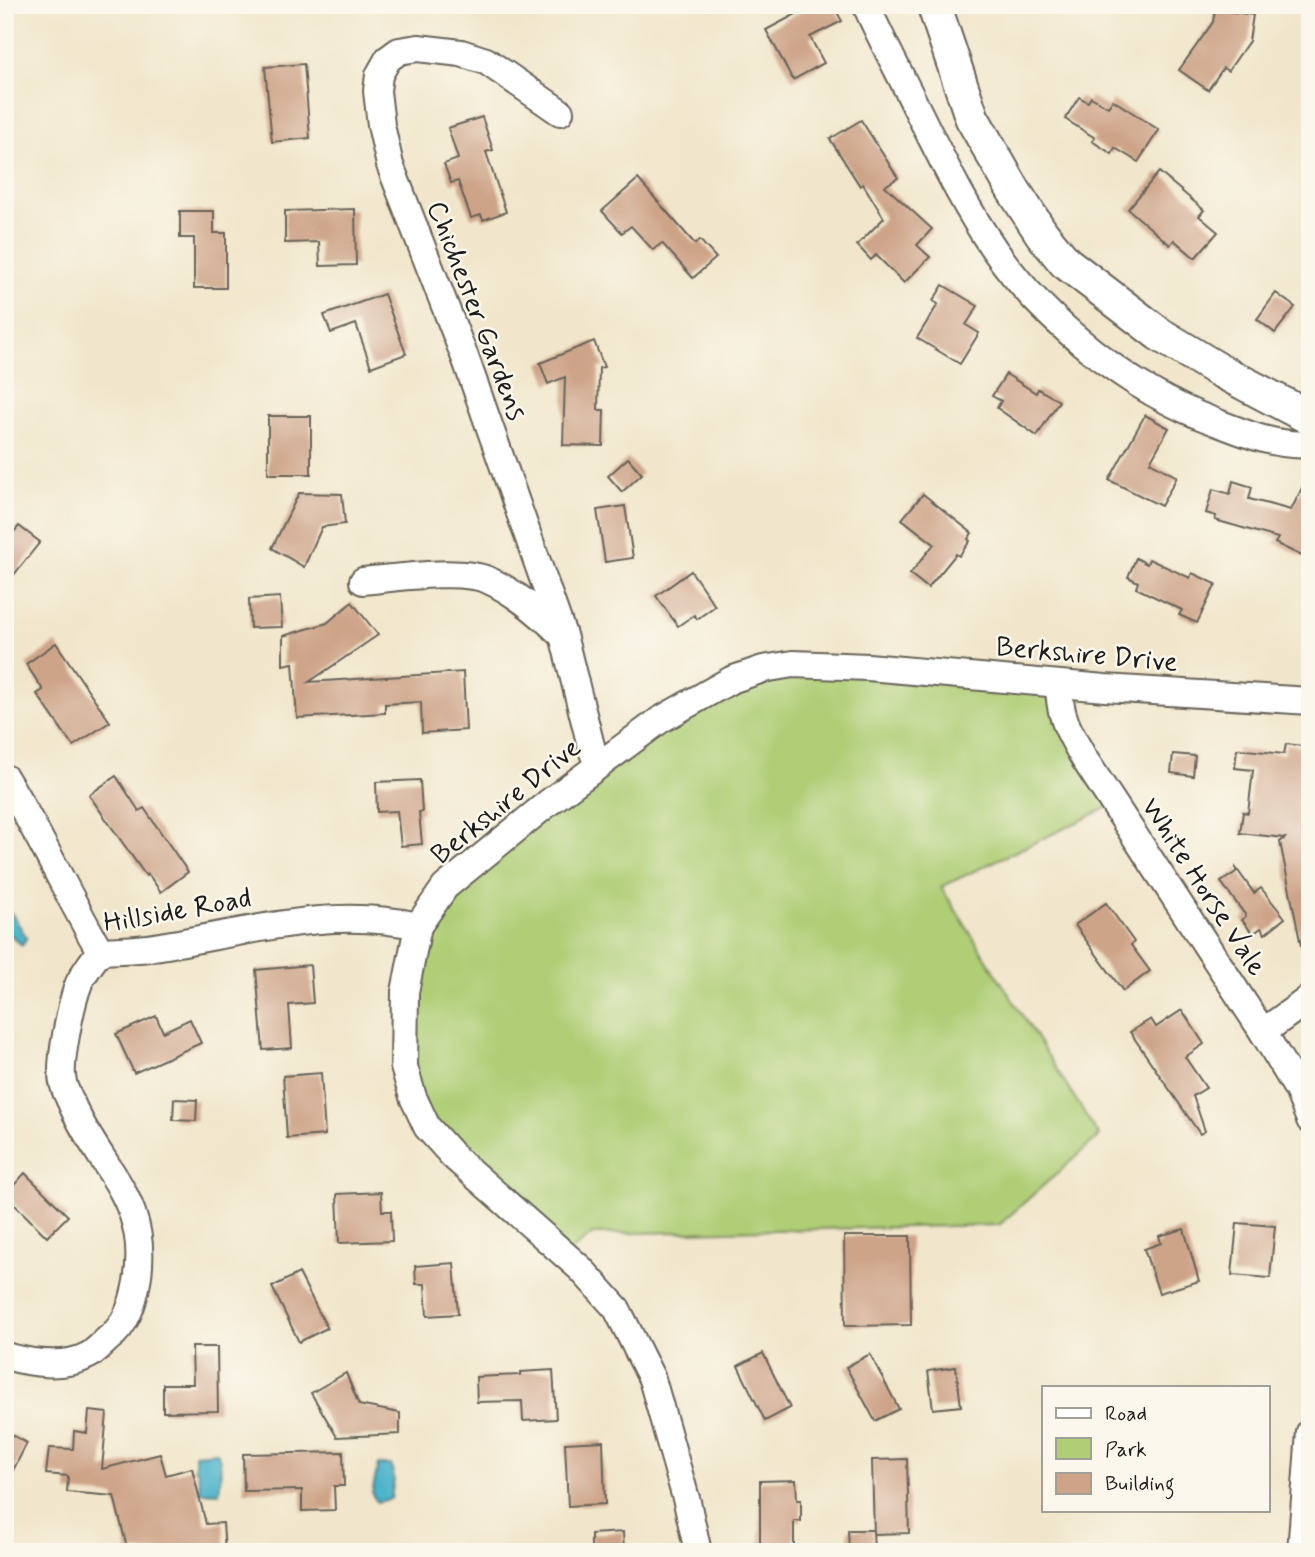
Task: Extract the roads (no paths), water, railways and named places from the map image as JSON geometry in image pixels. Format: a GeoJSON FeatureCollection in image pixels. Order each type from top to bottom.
{"type":"FeatureCollection","features":[{"type":"Feature","properties":{"kind":"street"},"geometry":{"type":"LineString","coordinates":[[866,5],[953,182],[975,220],[996,253],[1055,318],[1107,363],[1148,392],[1197,415],[1255,437],[1288,444],[1310,444]]}},
{"type":"Feature","properties":{"kind":"street"},"geometry":{"type":"LineString","coordinates":[[934,5],[972,118],[1014,191],[1042,234],[1065,262],[1159,334],[1217,369],[1310,418]]}},
{"type":"Feature","properties":{"kind":"street","name":"Chichester Gardens"},"geometry":{"type":"LineString","coordinates":[[560,112],[486,61],[461,53],[418,48],[399,51],[388,59],[379,75],[377,91],[381,125],[390,165],[466,360],[562,635],[598,765]]}},
{"type":"Feature","properties":{"kind":"street"},"geometry":{"type":"LineString","coordinates":[[363,581],[442,574],[487,579],[530,606],[562,635]]}},
{"type":"Feature","properties":{"kind":"street","name":"Berkshire Drive"},"geometry":{"type":"LineString","coordinates":[[698,1552],[677,1462],[652,1379],[618,1308],[581,1269],[454,1157],[427,1127],[412,1097],[404,1067],[405,992],[418,926],[445,887],[598,765],[660,720],[731,680],[763,669],[793,664],[868,667],[1059,684],[1310,701]]}},
{"type":"Feature","properties":{"kind":"street","name":"White Horse Vale"},"geometry":{"type":"LineString","coordinates":[[1059,684],[1063,722],[1084,760],[1263,1032],[1298,1090],[1310,1120]]}},
{"type":"Feature","properties":{"kind":"street"},"geometry":{"type":"LineString","coordinates":[[5,779],[50,855],[75,908],[100,951]]}},
{"type":"Feature","properties":{"kind":"street","name":"Hillside Road"},"geometry":{"type":"LineString","coordinates":[[5,1356],[28,1362],[48,1363],[67,1362],[89,1355],[116,1333],[133,1306],[140,1245],[131,1207],[110,1167],[81,1124],[62,1081],[70,1017],[79,983],[100,951],[146,948],[287,922],[335,919],[399,922],[418,926]]}},
{"type":"Feature","properties":{"kind":"street"},"geometry":{"type":"LineString","coordinates":[[1263,1032],[1310,998]]}},
{"type":"Feature","properties":{"kind":"street"},"geometry":{"type":"LineString","coordinates":[[1301,1552],[1310,1432]]}},
{"type":"Feature","properties":{"kind":"water"},"geometry":{"type":"Polygon","coordinates":[[[7,912],[12,914],[27,938],[22,945],[7,932],[7,912]]]}},
{"type":"Feature","properties":{"kind":"water"},"geometry":{"type":"Polygon","coordinates":[[[217,1452],[221,1467],[219,1493],[200,1492],[195,1454],[217,1452]]]}},
{"type":"Feature","properties":{"kind":"water"},"geometry":{"type":"Polygon","coordinates":[[[378,1465],[391,1465],[394,1478],[391,1499],[377,1502],[372,1494],[378,1465]]]}}]}
